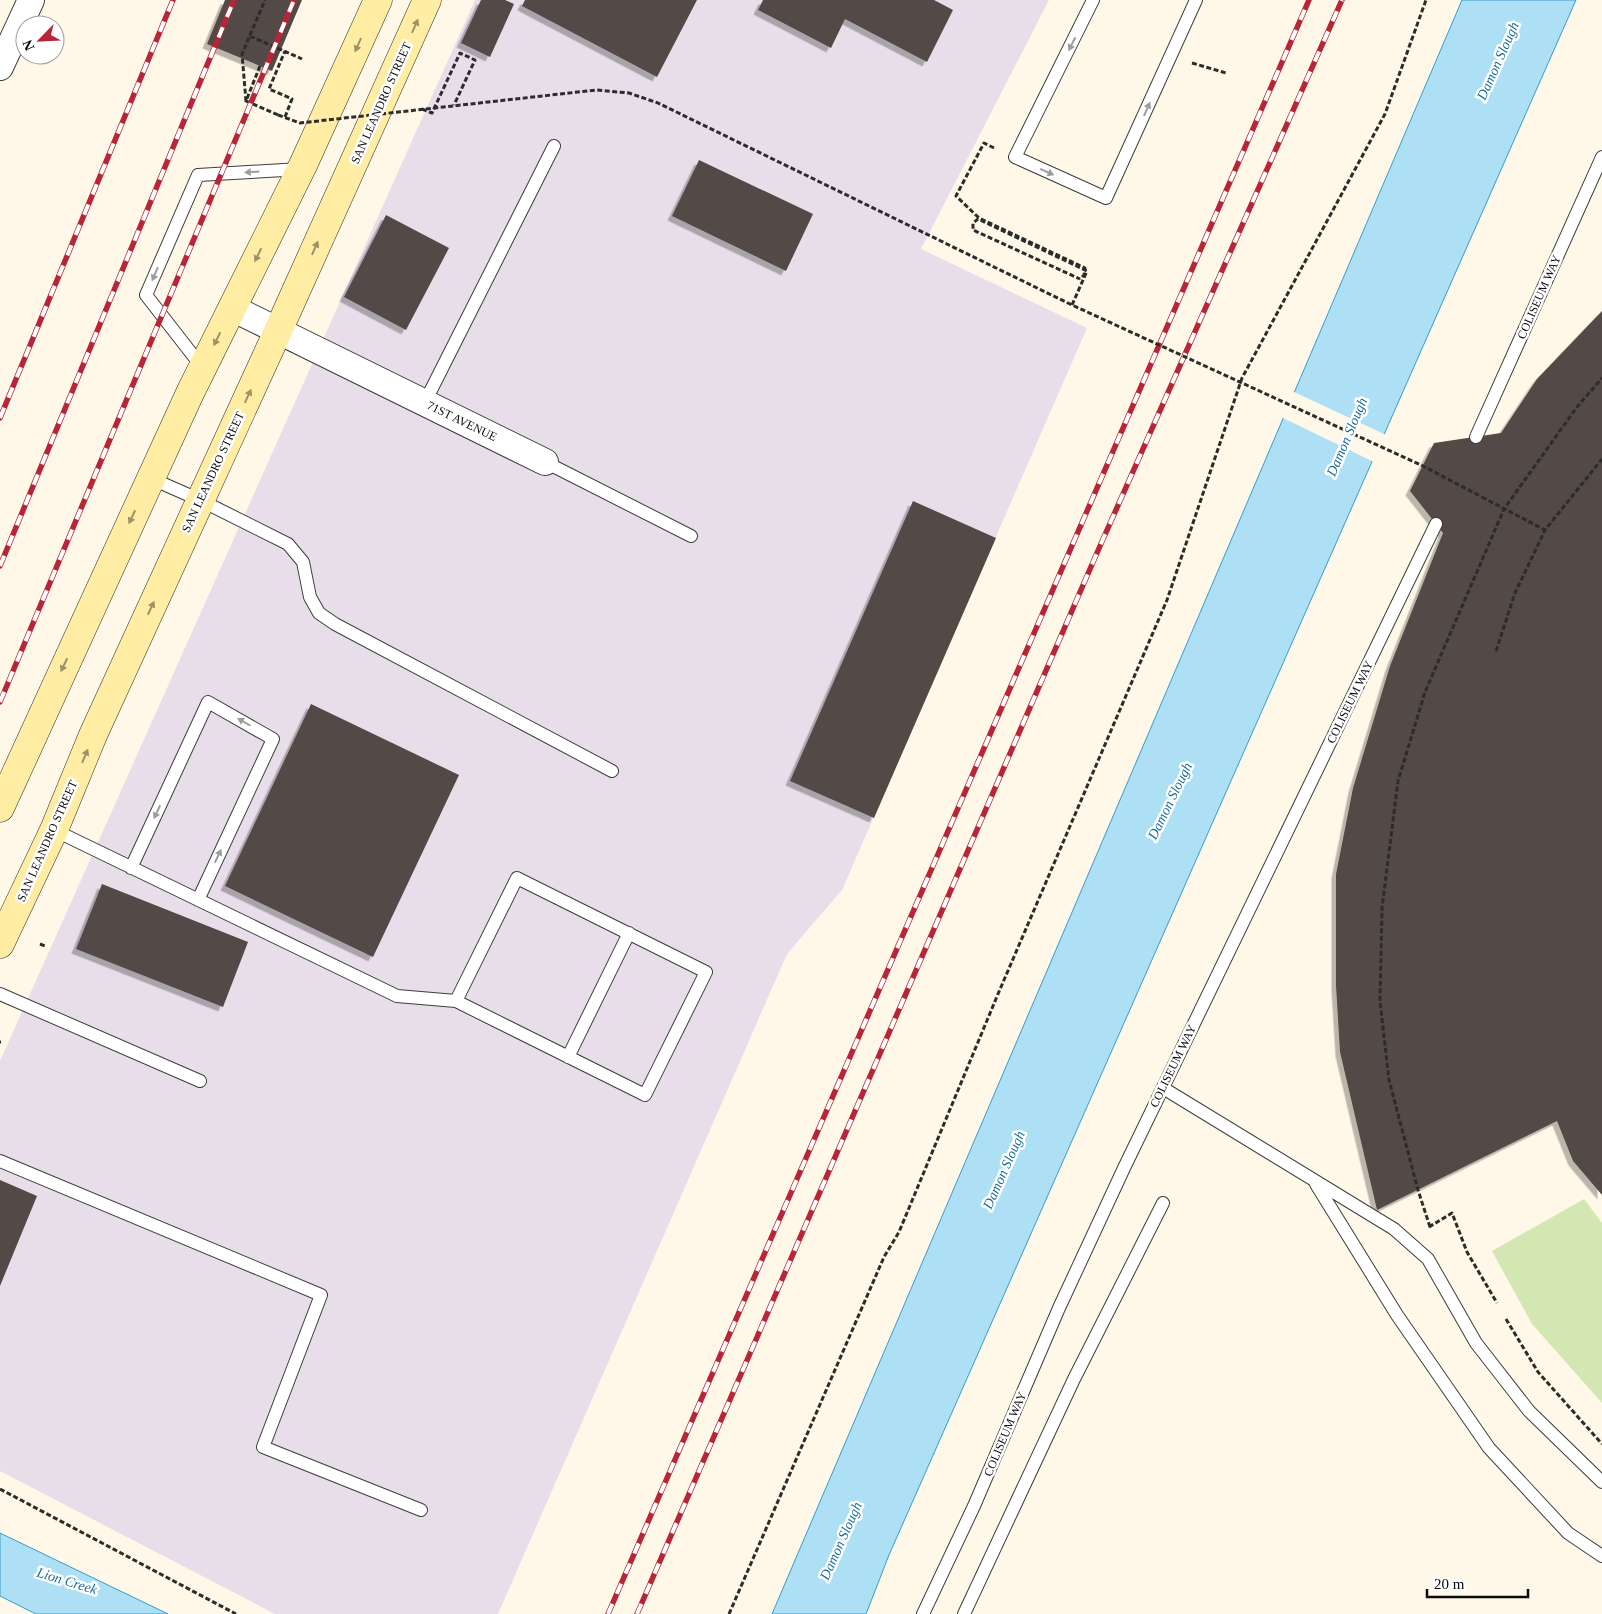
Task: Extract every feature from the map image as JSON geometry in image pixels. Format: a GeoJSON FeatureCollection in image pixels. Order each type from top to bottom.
{"type":"FeatureCollection","features":[{"type":"Feature","properties":{"kind":"main road"},"geometry":{"type":"LineString","coordinates":[[0,808],[150,478],[202,367],[300,169],[378,0]]}},
{"type":"Feature","properties":{"kind":"main road","name":"SAN LEANDRO STREET"},"geometry":{"type":"LineString","coordinates":[[0,944],[54,830],[93,735],[427,0]]}},
{"type":"Feature","properties":{"kind":"street"},"geometry":{"type":"LineString","coordinates":[[0,67],[31,0]]}},
{"type":"Feature","properties":{"kind":"street","name":"71ST AVENUE"},"geometry":{"type":"LineString","coordinates":[[232,308],[545,462]]}},
{"type":"Feature","properties":{"kind":"lane"},"geometry":{"type":"LineString","coordinates":[[1094,0],[1015,157],[1106,198],[1196,0]]}},
{"type":"Feature","properties":{"kind":"lane"},"geometry":{"type":"LineString","coordinates":[[425,402],[554,146]]}},
{"type":"Feature","properties":{"kind":"lane","name":"COLISEUM WAY"},"geometry":{"type":"LineString","coordinates":[[1476,437],[1602,157]]}},
{"type":"Feature","properties":{"kind":"lane"},"geometry":{"type":"LineString","coordinates":[[202,367],[146,295],[198,175],[300,169]]}},
{"type":"Feature","properties":{"kind":"lane","name":"71ST AVENUE"},"geometry":{"type":"LineString","coordinates":[[545,462],[691,536]]}},
{"type":"Feature","properties":{"kind":"lane"},"geometry":{"type":"LineString","coordinates":[[150,478],[200,500],[288,544],[303,562],[310,597],[319,613],[335,624],[612,771]]}},
{"type":"Feature","properties":{"kind":"lane","name":"COLISEUM WAY"},"geometry":{"type":"LineString","coordinates":[[922,1614],[974,1506],[1059,1308],[1162,1088],[1436,524]]}},
{"type":"Feature","properties":{"kind":"lane"},"geometry":{"type":"LineString","coordinates":[[131,868],[208,702],[273,739],[198,900]]}},
{"type":"Feature","properties":{"kind":"lane"},"geometry":{"type":"LineString","coordinates":[[54,830],[397,996],[456,1001],[645,1095],[706,972],[517,878],[456,1001]]}},
{"type":"Feature","properties":{"kind":"lane"},"geometry":{"type":"LineString","coordinates":[[568,1057],[629,933]]}},
{"type":"Feature","properties":{"kind":"lane"},"geometry":{"type":"LineString","coordinates":[[0,994],[200,1081]]}},
{"type":"Feature","properties":{"kind":"lane"},"geometry":{"type":"LineString","coordinates":[[1162,1088],[1394,1229],[1428,1258],[1476,1343],[1523,1404],[1602,1482]]}},
{"type":"Feature","properties":{"kind":"lane"},"geometry":{"type":"LineString","coordinates":[[0,1161],[321,1295],[263,1447],[420,1510]]}},
{"type":"Feature","properties":{"kind":"lane"},"geometry":{"type":"LineString","coordinates":[[1315,1182],[1397,1315],[1489,1448],[1568,1533],[1602,1556]]}},
{"type":"Feature","properties":{"kind":"lane"},"geometry":{"type":"LineString","coordinates":[[964,1614],[1074,1378],[1163,1203]]}},
{"type":"Feature","properties":{"kind":"path"},"geometry":{"type":"LineString","coordinates":[[246,101],[242,54],[264,0]]}},
{"type":"Feature","properties":{"kind":"path"},"geometry":{"type":"LineString","coordinates":[[729,1614],[884,1257],[898,1232],[1167,600],[1242,378],[1385,114],[1426,0]]}},
{"type":"Feature","properties":{"kind":"path"},"geometry":{"type":"LineString","coordinates":[[250,36],[302,59]]}},
{"type":"Feature","properties":{"kind":"path"},"geometry":{"type":"LineString","coordinates":[[285,51],[269,89],[292,99],[285,117]]}},
{"type":"Feature","properties":{"kind":"path"},"geometry":{"type":"LineString","coordinates":[[422,109],[432,113],[460,53],[475,60],[454,105]]}},
{"type":"Feature","properties":{"kind":"path"},"geometry":{"type":"LineString","coordinates":[[1170,57],[1226,72]]}},
{"type":"Feature","properties":{"kind":"path"},"geometry":{"type":"LineString","coordinates":[[246,101],[260,66]]}},
{"type":"Feature","properties":{"kind":"path"},"geometry":{"type":"LineString","coordinates":[[246,101],[300,123],[596,90],[629,93],[658,103],[1072,305],[1423,466],[1545,530]]}},
{"type":"Feature","properties":{"kind":"path"},"geometry":{"type":"LineString","coordinates":[[1015,157],[984,143],[956,196],[979,218],[1085,268],[1084,275],[1080,279],[973,230],[973,223],[978,219],[1087,271],[1072,305]]}},
{"type":"Feature","properties":{"kind":"path"},"geometry":{"type":"LineString","coordinates":[[1430,1226],[1418,1190],[1389,1080],[1380,1001],[1382,908],[1398,781],[1425,692],[1504,509],[1577,407],[1602,378]]}},
{"type":"Feature","properties":{"kind":"path"},"geometry":{"type":"LineString","coordinates":[[1496,651],[1515,593],[1545,530],[1602,459]]}},
{"type":"Feature","properties":{"kind":"path"},"geometry":{"type":"LineString","coordinates":[[40,944],[45,946]]}},
{"type":"Feature","properties":{"kind":"path"},"geometry":{"type":"LineString","coordinates":[[1506,1318],[1538,1372],[1602,1444]]}},
{"type":"Feature","properties":{"kind":"path"},"geometry":{"type":"LineString","coordinates":[[0,1489],[236,1614]]}},
{"type":"Feature","properties":{"kind":"shaded area"},"geometry":{"type":"Polygon","coordinates":[[[475,0],[1049,0],[921,249],[1087,328],[842,890],[787,954],[498,1614],[275,1614],[0,1471],[0,1061],[475,0]]]}},
{"type":"Feature","properties":{"kind":"green space"},"geometry":{"type":"Polygon","coordinates":[[[1584,1199],[1602,1223],[1602,1403],[1532,1324],[1492,1251],[1584,1199]]]}},
{"type":"Feature","properties":{"kind":"water","name":"Damon Slough"},"geometry":{"type":"Polygon","coordinates":[[[1462,0],[1576,0],[889,1555],[866,1614],[772,1614],[1462,0]]]}},
{"type":"Feature","properties":{"kind":"water","name":"Lion Creek"},"geometry":{"type":"Polygon","coordinates":[[[0,1533],[168,1614],[36,1614],[0,1596],[0,1533]]]}},
{"type":"Feature","properties":{"kind":"pier"},"geometry":{"type":"Polygon","coordinates":[[[1292,391],[1386,435],[1374,462],[1281,417],[1292,391]]]}},
{"type":"Feature","properties":{"kind":"building"},"geometry":{"type":"Polygon","coordinates":[[[225,0],[302,0],[272,71],[207,44],[225,0]]]}},
{"type":"Feature","properties":{"kind":"building"},"geometry":{"type":"Polygon","coordinates":[[[481,0],[505,0],[514,4],[490,57],[461,43],[481,0]]]}},
{"type":"Feature","properties":{"kind":"building"},"geometry":{"type":"Polygon","coordinates":[[[525,0],[697,0],[657,77],[522,6],[525,0]]]}},
{"type":"Feature","properties":{"kind":"building"},"geometry":{"type":"Polygon","coordinates":[[[763,0],[934,0],[953,10],[927,62],[845,19],[831,48],[758,10],[763,0]]]}},
{"type":"Feature","properties":{"kind":"building"},"geometry":{"type":"Polygon","coordinates":[[[699,160],[813,214],[786,271],[672,216],[699,160]]]}},
{"type":"Feature","properties":{"kind":"building"},"geometry":{"type":"Polygon","coordinates":[[[386,215],[449,248],[406,330],[344,297],[386,215]]]}},
{"type":"Feature","properties":{"kind":"building"},"geometry":{"type":"Polygon","coordinates":[[[1602,311],[1602,1195],[1573,1161],[1557,1121],[1377,1210],[1340,1052],[1336,986],[1336,874],[1353,788],[1390,666],[1443,533],[1410,491],[1434,443],[1501,433],[1537,379],[1602,311]]]}},
{"type":"Feature","properties":{"kind":"building"},"geometry":{"type":"Polygon","coordinates":[[[913,501],[996,538],[874,818],[790,781],[913,501]]]}},
{"type":"Feature","properties":{"kind":"building"},"geometry":{"type":"Polygon","coordinates":[[[311,704],[459,775],[373,957],[225,886],[311,704]]]}},
{"type":"Feature","properties":{"kind":"building"},"geometry":{"type":"Polygon","coordinates":[[[102,884],[248,942],[223,1007],[76,949],[102,884]]]}},
{"type":"Feature","properties":{"kind":"building"},"geometry":{"type":"Polygon","coordinates":[[[0,1180],[37,1196],[0,1286],[0,1180]]]}},
{"type":"Feature","properties":{"kind":"railway"},"geometry":{"type":"LineString","coordinates":[[0,418],[173,0]]}},
{"type":"Feature","properties":{"kind":"railway"},"geometry":{"type":"LineString","coordinates":[[0,566],[234,0]]}},
{"type":"Feature","properties":{"kind":"railway"},"geometry":{"type":"LineString","coordinates":[[0,702],[294,0]]}},
{"type":"Feature","properties":{"kind":"railway"},"geometry":{"type":"LineString","coordinates":[[608,1614],[1309,0]]}},
{"type":"Feature","properties":{"kind":"railway"},"geometry":{"type":"LineString","coordinates":[[637,1614],[1100,546],[1342,0]]}}]}
